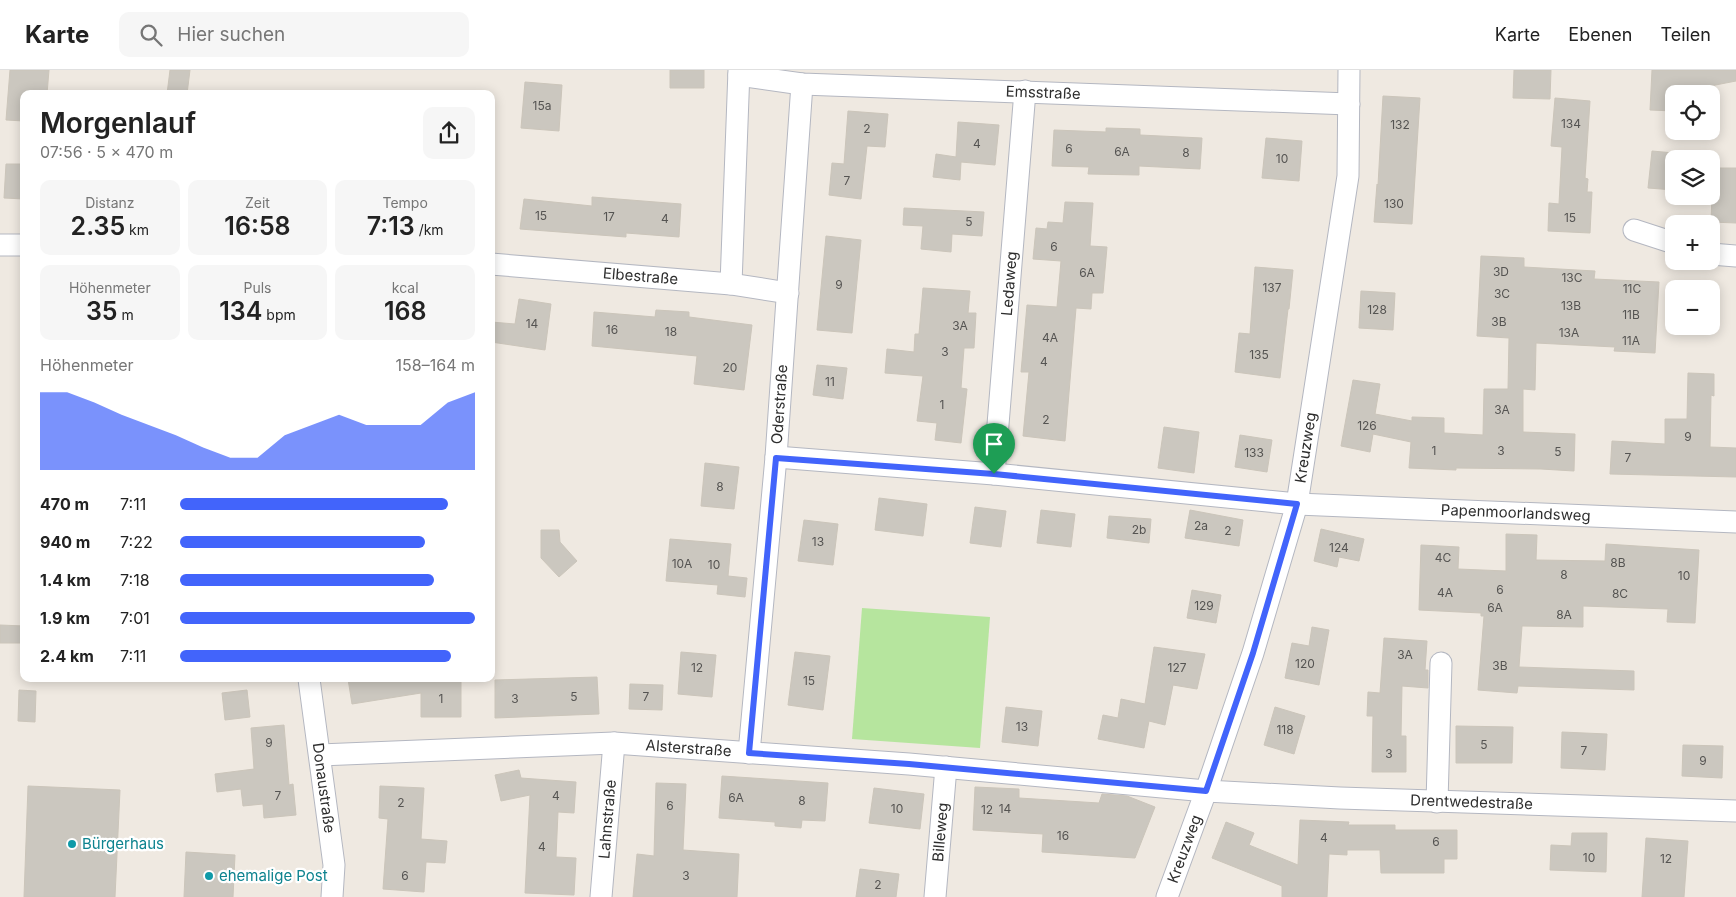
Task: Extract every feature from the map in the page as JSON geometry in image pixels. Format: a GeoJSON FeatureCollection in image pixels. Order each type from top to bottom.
{"type":"FeatureCollection","features":[{"type":"Feature","properties":{"kind":"street","name":"Kreuzweg"},"geometry":{"type":"LineString","coordinates":[[1167,897],[1206,791],[1253,653],[1297,504],[1348,176],[1349,70]]}},
{"type":"Feature","properties":{"kind":"street","name":"Emsstraße"},"geometry":{"type":"LineString","coordinates":[[739,72],[802,84],[1349,104]]}},
{"type":"Feature","properties":{"kind":"street"},"geometry":{"type":"LineString","coordinates":[[731,284],[739,72]]}},
{"type":"Feature","properties":{"kind":"street","name":"Oderstraße"},"geometry":{"type":"LineString","coordinates":[[749,753],[776,458],[802,84]]}},
{"type":"Feature","properties":{"kind":"street","name":"Ledaweg"},"geometry":{"type":"LineString","coordinates":[[994,474],[1025,91]]}},
{"type":"Feature","properties":{"kind":"street"},"geometry":{"type":"LineString","coordinates":[[1634,230],[1665,240]]}},
{"type":"Feature","properties":{"kind":"street"},"geometry":{"type":"LineString","coordinates":[[0,246],[20,244]]}},
{"type":"Feature","properties":{"kind":"street"},"geometry":{"type":"LineString","coordinates":[[1720,255],[1736,256]]}},
{"type":"Feature","properties":{"kind":"street","name":"Elbestraße"},"geometry":{"type":"LineString","coordinates":[[495,264],[731,284],[788,293]]}},
{"type":"Feature","properties":{"kind":"street","name":"Papenmoorlandsweg"},"geometry":{"type":"LineString","coordinates":[[776,458],[994,474],[1297,504],[1736,522]]}},
{"type":"Feature","properties":{"kind":"street"},"geometry":{"type":"LineString","coordinates":[[1437,802],[1441,663]]}},
{"type":"Feature","properties":{"kind":"street","name":"Donaustraße"},"geometry":{"type":"LineString","coordinates":[[309,682],[334,864],[332,897]]}},
{"type":"Feature","properties":{"kind":"street","name":"Alsterstraße"},"geometry":{"type":"LineString","coordinates":[[320,755],[614,743],[946,767],[1206,791]]}},
{"type":"Feature","properties":{"kind":"street","name":"Lahnstraße"},"geometry":{"type":"LineString","coordinates":[[601,897],[614,743]]}},
{"type":"Feature","properties":{"kind":"street","name":"Billeweg"},"geometry":{"type":"LineString","coordinates":[[935,897],[946,767]]}},
{"type":"Feature","properties":{"kind":"street","name":"Drentwedestraße"},"geometry":{"type":"LineString","coordinates":[[1206,791],[1437,802],[1736,811]]}},
{"type":"Feature","properties":{"kind":"green space"},"geometry":{"type":"Polygon","coordinates":[[[862,608],[990,617],[980,748],[852,739],[862,608]]]}},
{"type":"Feature","properties":{"kind":"building"},"geometry":{"type":"Polygon","coordinates":[[[10,70],[49,70],[47,90],[20,90],[20,121],[6,120],[10,70]]]}},
{"type":"Feature","properties":{"kind":"building"},"geometry":{"type":"Polygon","coordinates":[[[170,70],[190,70],[188,90],[168,90],[170,70]]]}},
{"type":"Feature","properties":{"kind":"building"},"geometry":{"type":"Polygon","coordinates":[[[670,70],[704,70],[704,88],[670,88],[670,70]]]}},
{"type":"Feature","properties":{"kind":"building"},"geometry":{"type":"Polygon","coordinates":[[[1514,70],[1551,70],[1550,99],[1513,98],[1514,70]]]}},
{"type":"Feature","properties":{"kind":"building"},"geometry":{"type":"Polygon","coordinates":[[[1652,70],[1736,70],[1736,81],[1716,85],[1665,85],[1665,111],[1650,110],[1652,70]]]}},
{"type":"Feature","properties":{"kind":"building"},"geometry":{"type":"Polygon","coordinates":[[[525,82],[562,85],[559,131],[521,128],[525,82]]]}},
{"type":"Feature","properties":{"kind":"building"},"geometry":{"type":"Polygon","coordinates":[[[1383,96],[1420,98],[1412,224],[1374,222],[1383,96]]]}},
{"type":"Feature","properties":{"kind":"building"},"geometry":{"type":"Polygon","coordinates":[[[1555,98],[1590,101],[1585,178],[1588,179],[1587,192],[1592,192],[1590,233],[1548,231],[1549,203],[1559,204],[1562,147],[1551,146],[1555,98]]]}},
{"type":"Feature","properties":{"kind":"building"},"geometry":{"type":"Polygon","coordinates":[[[848,111],[888,114],[885,147],[867,146],[861,199],[829,195],[832,163],[844,164],[848,111]]]}},
{"type":"Feature","properties":{"kind":"building"},"geometry":{"type":"Polygon","coordinates":[[[958,122],[999,125],[995,165],[961,162],[960,180],[933,177],[936,154],[956,157],[958,122]]]}},
{"type":"Feature","properties":{"kind":"building"},"geometry":{"type":"Polygon","coordinates":[[[1106,128],[1140,129],[1140,135],[1202,138],[1200,169],[1139,166],[1139,175],[1088,174],[1089,167],[1052,166],[1054,130],[1106,132],[1106,128]]]}},
{"type":"Feature","properties":{"kind":"building"},"geometry":{"type":"Polygon","coordinates":[[[1266,138],[1302,141],[1299,181],[1262,178],[1266,138]]]}},
{"type":"Feature","properties":{"kind":"building"},"geometry":{"type":"Polygon","coordinates":[[[1652,151],[1665,152],[1665,189],[1648,188],[1652,151]]]}},
{"type":"Feature","properties":{"kind":"building"},"geometry":{"type":"Polygon","coordinates":[[[6,164],[20,164],[20,199],[4,198],[6,164]]]}},
{"type":"Feature","properties":{"kind":"building"},"geometry":{"type":"Polygon","coordinates":[[[1720,168],[1736,168],[1736,223],[1720,222],[1720,215],[1711,215],[1712,205],[1720,205],[1720,168]]]}},
{"type":"Feature","properties":{"kind":"building"},"geometry":{"type":"Polygon","coordinates":[[[592,197],[681,204],[679,237],[626,233],[626,237],[520,229],[524,199],[592,206],[592,197]]]}},
{"type":"Feature","properties":{"kind":"building"},"geometry":{"type":"Polygon","coordinates":[[[1065,202],[1093,203],[1090,246],[1107,247],[1103,293],[1092,293],[1091,309],[1076,308],[1065,441],[1023,436],[1029,372],[1021,372],[1027,305],[1057,307],[1061,261],[1033,259],[1036,228],[1047,229],[1048,222],[1063,223],[1065,202]]]}},
{"type":"Feature","properties":{"kind":"building"},"geometry":{"type":"Polygon","coordinates":[[[904,208],[984,212],[982,236],[952,234],[951,252],[921,249],[923,226],[903,225],[904,208]]]}},
{"type":"Feature","properties":{"kind":"building"},"geometry":{"type":"Polygon","coordinates":[[[826,236],[861,240],[852,333],[817,330],[826,236]]]}},
{"type":"Feature","properties":{"kind":"building"},"geometry":{"type":"Polygon","coordinates":[[[1481,256],[1524,258],[1524,267],[1595,271],[1594,279],[1659,282],[1655,353],[1614,351],[1615,347],[1536,343],[1535,390],[1523,389],[1523,432],[1575,434],[1574,471],[1409,468],[1411,442],[1373,434],[1370,452],[1341,446],[1353,380],[1380,384],[1375,414],[1412,421],[1412,417],[1444,418],[1444,433],[1483,435],[1484,389],[1508,389],[1509,338],[1477,336],[1481,256]]]}},
{"type":"Feature","properties":{"kind":"building"},"geometry":{"type":"Polygon","coordinates":[[[1255,267],[1293,270],[1280,378],[1235,372],[1239,333],[1250,334],[1255,267]]]}},
{"type":"Feature","properties":{"kind":"building"},"geometry":{"type":"Polygon","coordinates":[[[923,288],[970,291],[968,313],[976,313],[974,348],[964,348],[961,388],[967,389],[961,443],[935,440],[937,423],[917,421],[923,376],[885,373],[887,349],[914,352],[915,334],[919,334],[923,288]]]}},
{"type":"Feature","properties":{"kind":"building"},"geometry":{"type":"Polygon","coordinates":[[[1361,291],[1395,293],[1393,330],[1359,328],[1361,291]]]}},
{"type":"Feature","properties":{"kind":"building"},"geometry":{"type":"Polygon","coordinates":[[[519,299],[551,304],[545,350],[495,343],[495,322],[515,324],[519,299]]]}},
{"type":"Feature","properties":{"kind":"building"},"geometry":{"type":"Polygon","coordinates":[[[656,310],[689,312],[689,317],[752,325],[744,390],[694,384],[697,356],[592,346],[594,312],[655,317],[656,310]]]}},
{"type":"Feature","properties":{"kind":"building"},"geometry":{"type":"Polygon","coordinates":[[[817,365],[847,368],[843,399],[813,395],[817,365]]]}},
{"type":"Feature","properties":{"kind":"building"},"geometry":{"type":"Polygon","coordinates":[[[1688,373],[1714,374],[1714,396],[1711,395],[1710,447],[1736,448],[1736,477],[1610,474],[1612,441],[1665,444],[1665,419],[1687,419],[1688,373]]]}},
{"type":"Feature","properties":{"kind":"building"},"geometry":{"type":"Polygon","coordinates":[[[1164,427],[1199,432],[1194,473],[1158,468],[1164,427]]]}},
{"type":"Feature","properties":{"kind":"building"},"geometry":{"type":"Polygon","coordinates":[[[1240,435],[1272,440],[1267,472],[1235,467],[1240,435]]]}},
{"type":"Feature","properties":{"kind":"building"},"geometry":{"type":"Polygon","coordinates":[[[705,463],[739,467],[734,509],[701,506],[705,463]]]}},
{"type":"Feature","properties":{"kind":"building"},"geometry":{"type":"Polygon","coordinates":[[[879,498],[927,504],[923,536],[875,530],[879,498]]]}},
{"type":"Feature","properties":{"kind":"building"},"geometry":{"type":"Polygon","coordinates":[[[975,507],[1006,511],[1001,547],[970,543],[975,507]]]}},
{"type":"Feature","properties":{"kind":"building"},"geometry":{"type":"Polygon","coordinates":[[[1041,510],[1075,514],[1071,547],[1037,543],[1041,510]]]}},
{"type":"Feature","properties":{"kind":"building"},"geometry":{"type":"Polygon","coordinates":[[[1190,510],[1243,520],[1239,546],[1185,538],[1190,510]]]}},
{"type":"Feature","properties":{"kind":"building"},"geometry":{"type":"Polygon","coordinates":[[[1109,516],[1151,519],[1149,543],[1107,538],[1109,516]]]}},
{"type":"Feature","properties":{"kind":"building"},"geometry":{"type":"Polygon","coordinates":[[[804,520],[838,524],[833,565],[798,561],[804,520]]]}},
{"type":"Feature","properties":{"kind":"building"},"geometry":{"type":"Polygon","coordinates":[[[1321,529],[1364,539],[1359,561],[1339,557],[1337,567],[1314,561],[1321,529]]]}},
{"type":"Feature","properties":{"kind":"building"},"geometry":{"type":"Polygon","coordinates":[[[541,530],[559,530],[560,542],[577,561],[559,577],[541,558],[541,530]]]}},
{"type":"Feature","properties":{"kind":"building"},"geometry":{"type":"Polygon","coordinates":[[[1506,534],[1537,535],[1536,560],[1605,561],[1606,544],[1699,550],[1695,623],[1667,622],[1668,609],[1583,606],[1583,627],[1522,626],[1519,667],[1634,671],[1634,690],[1518,686],[1517,693],[1478,690],[1484,616],[1481,616],[1481,613],[1419,610],[1421,545],[1459,547],[1458,569],[1506,571],[1506,534]]]}},
{"type":"Feature","properties":{"kind":"building"},"geometry":{"type":"Polygon","coordinates":[[[670,539],[731,544],[728,576],[747,578],[745,597],[717,594],[718,585],[666,581],[670,539]]]}},
{"type":"Feature","properties":{"kind":"building"},"geometry":{"type":"Polygon","coordinates":[[[1192,590],[1221,595],[1216,623],[1187,618],[1192,590]]]}},
{"type":"Feature","properties":{"kind":"building"},"geometry":{"type":"Polygon","coordinates":[[[0,625],[20,626],[20,643],[0,643],[0,625]]]}},
{"type":"Feature","properties":{"kind":"building"},"geometry":{"type":"Polygon","coordinates":[[[1312,627],[1329,630],[1319,685],[1285,678],[1292,643],[1309,646],[1312,627]]]}},
{"type":"Feature","properties":{"kind":"building"},"geometry":{"type":"Polygon","coordinates":[[[1384,638],[1427,641],[1425,670],[1428,670],[1428,688],[1402,686],[1401,736],[1406,736],[1406,772],[1372,772],[1373,716],[1367,716],[1368,692],[1380,693],[1384,638]]]}},
{"type":"Feature","properties":{"kind":"building"},"geometry":{"type":"Polygon","coordinates":[[[1154,647],[1205,654],[1197,689],[1173,685],[1165,725],[1149,721],[1144,748],[1098,739],[1103,715],[1118,718],[1121,699],[1145,704],[1154,647]]]}},
{"type":"Feature","properties":{"kind":"building"},"geometry":{"type":"Polygon","coordinates":[[[681,652],[716,655],[712,697],[678,694],[681,652]]]}},
{"type":"Feature","properties":{"kind":"building"},"geometry":{"type":"Polygon","coordinates":[[[795,652],[830,656],[823,710],[788,705],[795,652]]]}},
{"type":"Feature","properties":{"kind":"building"},"geometry":{"type":"Polygon","coordinates":[[[597,677],[599,714],[495,718],[495,680],[597,677]]]}},
{"type":"Feature","properties":{"kind":"building"},"geometry":{"type":"Polygon","coordinates":[[[348,682],[461,682],[461,717],[421,717],[421,693],[352,704],[348,682]]]}},
{"type":"Feature","properties":{"kind":"building"},"geometry":{"type":"Polygon","coordinates":[[[630,684],[663,685],[662,710],[629,709],[630,684]]]}},
{"type":"Feature","properties":{"kind":"building"},"geometry":{"type":"Polygon","coordinates":[[[19,690],[36,691],[35,722],[18,721],[19,690]]]}},
{"type":"Feature","properties":{"kind":"building"},"geometry":{"type":"Polygon","coordinates":[[[247,690],[250,717],[225,720],[222,693],[247,690]]]}},
{"type":"Feature","properties":{"kind":"building"},"geometry":{"type":"Polygon","coordinates":[[[1006,707],[1042,711],[1038,746],[1002,742],[1006,707]]]}},
{"type":"Feature","properties":{"kind":"building"},"geometry":{"type":"Polygon","coordinates":[[[1275,707],[1305,716],[1294,754],[1264,745],[1275,707]]]}},
{"type":"Feature","properties":{"kind":"building"},"geometry":{"type":"Polygon","coordinates":[[[284,725],[289,785],[293,784],[296,815],[264,818],[263,804],[243,806],[241,789],[217,792],[215,774],[254,769],[251,728],[284,725]]]}},
{"type":"Feature","properties":{"kind":"building"},"geometry":{"type":"Polygon","coordinates":[[[1456,726],[1513,727],[1512,763],[1456,763],[1456,726]]]}},
{"type":"Feature","properties":{"kind":"building"},"geometry":{"type":"Polygon","coordinates":[[[1562,732],[1607,734],[1605,770],[1561,768],[1562,732]]]}},
{"type":"Feature","properties":{"kind":"building"},"geometry":{"type":"Polygon","coordinates":[[[1683,745],[1723,746],[1722,778],[1682,776],[1683,745]]]}},
{"type":"Feature","properties":{"kind":"building"},"geometry":{"type":"Polygon","coordinates":[[[519,770],[521,778],[576,782],[574,813],[558,812],[556,857],[576,858],[574,895],[525,893],[530,795],[501,801],[495,775],[519,770]]]}},
{"type":"Feature","properties":{"kind":"building"},"geometry":{"type":"Polygon","coordinates":[[[722,776],[828,783],[825,821],[802,820],[801,828],[775,826],[775,822],[719,818],[722,776]]]}},
{"type":"Feature","properties":{"kind":"building"},"geometry":{"type":"Polygon","coordinates":[[[656,783],[686,784],[683,850],[739,854],[737,897],[633,897],[637,854],[654,856],[656,783]]]}},
{"type":"Feature","properties":{"kind":"building","name":"Bürgerhaus"},"geometry":{"type":"Polygon","coordinates":[[[28,786],[120,790],[115,897],[24,897],[28,786]]]}},
{"type":"Feature","properties":{"kind":"building"},"geometry":{"type":"Polygon","coordinates":[[[380,786],[424,788],[421,839],[447,841],[445,863],[426,862],[424,892],[383,889],[388,819],[379,818],[380,786]]]}},
{"type":"Feature","properties":{"kind":"building"},"geometry":{"type":"Polygon","coordinates":[[[975,787],[1019,789],[1019,798],[1099,803],[1102,794],[1127,796],[1155,807],[1135,858],[1042,852],[1043,834],[973,830],[975,787]]]}},
{"type":"Feature","properties":{"kind":"building"},"geometry":{"type":"Polygon","coordinates":[[[874,788],[924,794],[920,829],[869,823],[874,788]]]}},
{"type":"Feature","properties":{"kind":"building"},"geometry":{"type":"Polygon","coordinates":[[[1300,820],[1349,822],[1348,825],[1395,825],[1395,830],[1457,830],[1457,859],[1444,859],[1444,873],[1381,873],[1380,850],[1347,850],[1347,855],[1329,854],[1327,897],[1282,897],[1282,886],[1212,858],[1226,822],[1254,833],[1249,845],[1298,865],[1300,820]]]}},
{"type":"Feature","properties":{"kind":"building"},"geometry":{"type":"Polygon","coordinates":[[[1572,833],[1607,833],[1606,872],[1550,870],[1551,845],[1571,846],[1572,833]]]}},
{"type":"Feature","properties":{"kind":"building"},"geometry":{"type":"Polygon","coordinates":[[[1646,838],[1688,841],[1684,897],[1642,897],[1646,838]]]}},
{"type":"Feature","properties":{"kind":"building","name":"ehemalige Post"},"geometry":{"type":"Polygon","coordinates":[[[186,852],[235,855],[233,897],[184,897],[186,852]]]}},
{"type":"Feature","properties":{"kind":"building"},"geometry":{"type":"Polygon","coordinates":[[[860,869],[899,874],[896,897],[856,897],[860,869]]]}},
{"type":"Feature","properties":{"kind":"place","name":"Bürgerhaus"},"geometry":{"type":"Point","coordinates":[72,844]}},
{"type":"Feature","properties":{"kind":"place","name":"ehemalige Post"},"geometry":{"type":"Point","coordinates":[209,876]}},
{"type":"Feature","properties":{"kind":"route"},"geometry":{"type":"LineString","coordinates":[[776,458],[994,474],[1297,504],[1253,653],[1206,791],[909,764],[749,753],[776,458]]}}]}
